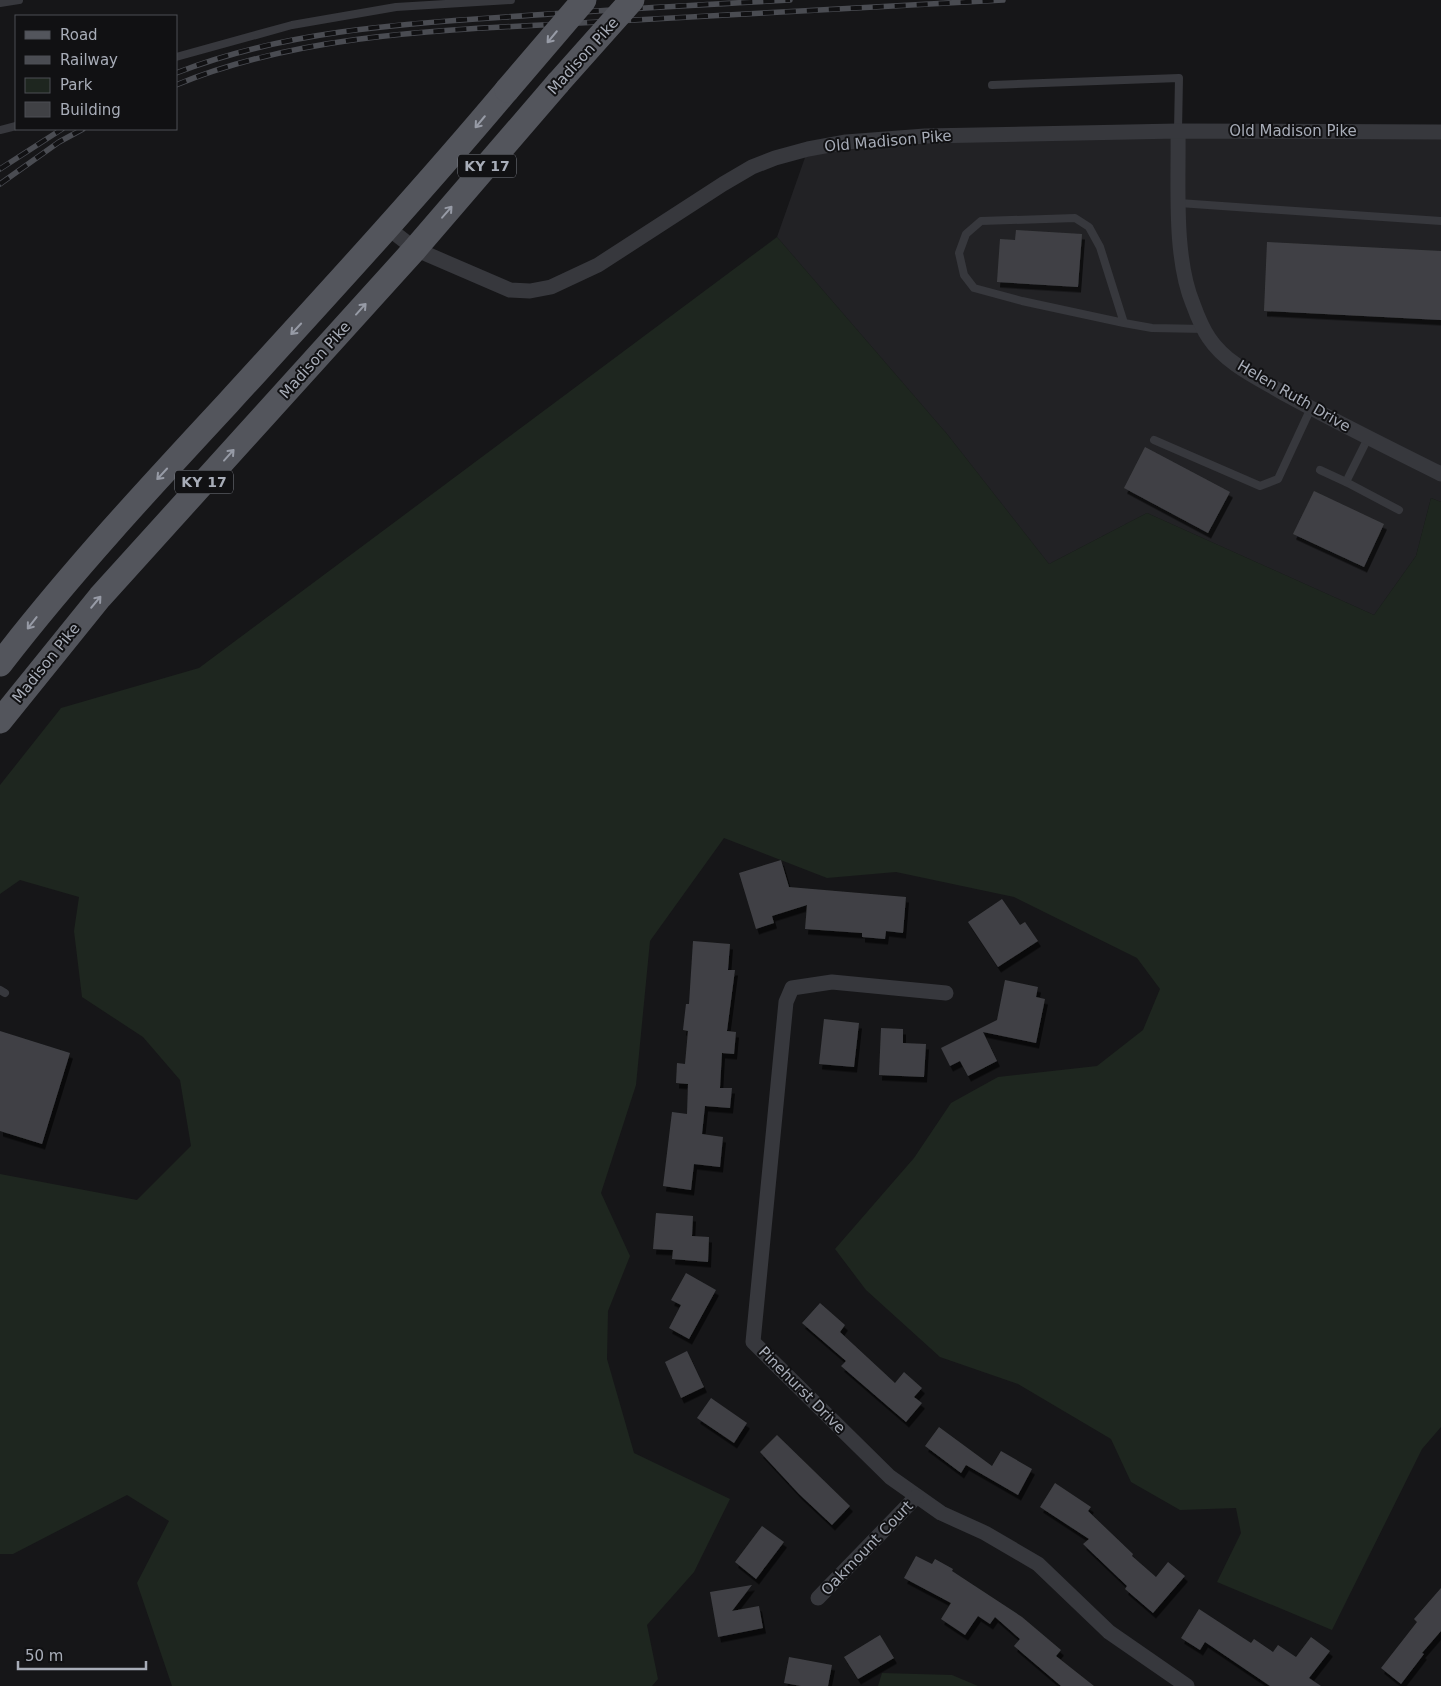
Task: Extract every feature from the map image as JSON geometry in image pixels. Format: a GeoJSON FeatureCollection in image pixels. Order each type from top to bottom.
{"type":"FeatureCollection","features":[{"type":"Feature","properties":{"kind":"main road","name":"KY 17"},"geometry":{"type":"LineString","coordinates":[[0,664],[44,608],[107,534],[388,228],[584,0]]}},
{"type":"Feature","properties":{"kind":"main road","name":"Madison Pike"},"geometry":{"type":"LineString","coordinates":[[0,722],[100,597],[415,249],[632,0]]}},
{"type":"Feature","properties":{"kind":"street","name":"Old Madison Pike"},"geometry":{"type":"LineString","coordinates":[[388,228],[415,249],[510,290],[530,291],[550,287],[598,264],[752,167],[775,158],[808,149],[846,142],[925,136],[1178,130],[1441,132]]}},
{"type":"Feature","properties":{"kind":"street","name":"Helen Ruth Drive"},"geometry":{"type":"LineString","coordinates":[[1178,130],[1180,245],[1185,278],[1192,303],[1209,339],[1223,354],[1249,374],[1368,438],[1441,474]]}},
{"type":"Feature","properties":{"kind":"street","name":"Pinehurst Drive"},"geometry":{"type":"LineString","coordinates":[[946,993],[832,982],[792,988],[786,1002],[753,1342],[890,1477],[916,1497],[1038,1564],[1108,1632],[1187,1686]]}},
{"type":"Feature","properties":{"kind":"street","name":"Oakmount Court"},"geometry":{"type":"LineString","coordinates":[[818,1598],[916,1497]]}},
{"type":"Feature","properties":{"kind":"lane"},"geometry":{"type":"LineString","coordinates":[[0,4],[19,0]]}},
{"type":"Feature","properties":{"kind":"lane"},"geometry":{"type":"LineString","coordinates":[[178,56],[292,25],[396,7],[511,0]]}},
{"type":"Feature","properties":{"kind":"lane"},"geometry":{"type":"LineString","coordinates":[[992,85],[1179,78],[1178,130]]}},
{"type":"Feature","properties":{"kind":"lane"},"geometry":{"type":"LineString","coordinates":[[0,130],[15,126]]}},
{"type":"Feature","properties":{"kind":"lane"},"geometry":{"type":"LineString","coordinates":[[1179,203],[1441,221]]}},
{"type":"Feature","properties":{"kind":"lane"},"geometry":{"type":"LineString","coordinates":[[1124,323],[1100,247],[1089,227],[1075,218],[981,221],[966,234],[960,253],[964,275],[974,288],[1124,323],[1152,328],[1204,329]]}},
{"type":"Feature","properties":{"kind":"lane"},"geometry":{"type":"LineString","coordinates":[[1154,440],[1260,486],[1278,479],[1312,408]]}},
{"type":"Feature","properties":{"kind":"lane"},"geometry":{"type":"LineString","coordinates":[[1346,482],[1368,438]]}},
{"type":"Feature","properties":{"kind":"lane"},"geometry":{"type":"LineString","coordinates":[[1320,470],[1399,510]]}},
{"type":"Feature","properties":{"kind":"shaded area"},"geometry":{"type":"Polygon","coordinates":[[[1441,132],[1441,502],[1431,498],[1416,556],[1374,615],[1147,513],[1049,564],[947,434],[777,237],[808,149],[846,142],[1441,132]]]}},
{"type":"Feature","properties":{"kind":"green space"},"geometry":{"type":"Polygon","coordinates":[[[777,237],[947,434],[1049,564],[1147,513],[1374,615],[1416,556],[1431,498],[1441,502],[1441,1427],[1422,1449],[1332,1630],[1217,1582],[1241,1533],[1236,1508],[1180,1510],[1131,1482],[1111,1439],[1018,1384],[940,1357],[866,1290],[835,1249],[914,1158],[951,1103],[998,1077],[1097,1066],[1143,1030],[1160,989],[1137,958],[1014,897],[896,872],[827,878],[724,838],[650,941],[636,1085],[601,1193],[630,1256],[608,1311],[607,1359],[634,1453],[730,1499],[694,1572],[647,1625],[658,1679],[652,1686],[172,1686],[137,1583],[169,1521],[127,1495],[13,1554],[0,1554],[0,1174],[137,1200],[191,1146],[180,1080],[143,1037],[82,997],[74,931],[79,897],[20,880],[0,894],[0,785],[61,708],[199,668],[777,237]]]}},
{"type":"Feature","properties":{"kind":"green space"},"geometry":{"type":"Polygon","coordinates":[[[882,1673],[952,1675],[978,1686],[878,1686],[882,1673]]]}},
{"type":"Feature","properties":{"kind":"building"},"geometry":{"type":"Polygon","coordinates":[[[1016,230],[1082,234],[1078,287],[997,282],[1000,239],[1015,240],[1016,230]]]}},
{"type":"Feature","properties":{"kind":"building"},"geometry":{"type":"Polygon","coordinates":[[[1267,242],[1441,251],[1441,320],[1264,311],[1267,242]]]}},
{"type":"Feature","properties":{"kind":"building"},"geometry":{"type":"Polygon","coordinates":[[[1145,447],[1230,492],[1208,533],[1124,488],[1145,447]]]}},
{"type":"Feature","properties":{"kind":"building"},"geometry":{"type":"Polygon","coordinates":[[[1314,491],[1384,524],[1364,567],[1293,534],[1314,491]]]}},
{"type":"Feature","properties":{"kind":"building"},"geometry":{"type":"Polygon","coordinates":[[[781,860],[789,887],[906,897],[903,933],[886,931],[885,939],[862,937],[862,933],[805,929],[807,905],[772,916],[774,923],[756,929],[739,873],[781,860]]]}},
{"type":"Feature","properties":{"kind":"building"},"geometry":{"type":"Polygon","coordinates":[[[1002,899],[1020,925],[1025,922],[1038,941],[998,967],[968,922],[1002,899]]]}},
{"type":"Feature","properties":{"kind":"building"},"geometry":{"type":"Polygon","coordinates":[[[693,941],[730,944],[728,970],[735,970],[727,1031],[736,1032],[734,1054],[722,1053],[720,1088],[732,1088],[730,1108],[705,1106],[702,1134],[723,1137],[720,1167],[694,1164],[691,1190],[663,1186],[672,1112],[687,1114],[688,1084],[676,1083],[677,1063],[685,1064],[688,1031],[683,1030],[686,1004],[689,1004],[693,941]]]}},
{"type":"Feature","properties":{"kind":"building"},"geometry":{"type":"Polygon","coordinates":[[[1005,980],[1038,987],[1036,997],[1045,999],[1036,1043],[983,1032],[997,1061],[968,1076],[960,1061],[950,1066],[941,1048],[997,1020],[1005,980]]]}},
{"type":"Feature","properties":{"kind":"building"},"geometry":{"type":"Polygon","coordinates":[[[824,1019],[859,1023],[854,1067],[819,1064],[824,1019]]]}},
{"type":"Feature","properties":{"kind":"building"},"geometry":{"type":"Polygon","coordinates":[[[881,1028],[903,1029],[903,1043],[926,1044],[924,1077],[879,1075],[881,1028]]]}},
{"type":"Feature","properties":{"kind":"building"},"geometry":{"type":"Polygon","coordinates":[[[0,1031],[70,1053],[42,1144],[0,1131],[0,1031]]]}},
{"type":"Feature","properties":{"kind":"building"},"geometry":{"type":"Polygon","coordinates":[[[656,1213],[693,1216],[692,1236],[709,1237],[708,1262],[672,1259],[673,1250],[653,1249],[656,1213]]]}},
{"type":"Feature","properties":{"kind":"building"},"geometry":{"type":"Polygon","coordinates":[[[686,1273],[716,1290],[689,1339],[669,1328],[681,1305],[671,1300],[686,1273]]]}},
{"type":"Feature","properties":{"kind":"building"},"geometry":{"type":"Polygon","coordinates":[[[820,1303],[845,1325],[840,1332],[895,1383],[904,1372],[922,1388],[914,1397],[922,1403],[906,1422],[841,1366],[846,1361],[802,1323],[820,1303]]]}},
{"type":"Feature","properties":{"kind":"building"},"geometry":{"type":"Polygon","coordinates":[[[687,1351],[704,1387],[681,1398],[665,1362],[687,1351]]]}},
{"type":"Feature","properties":{"kind":"building"},"geometry":{"type":"Polygon","coordinates":[[[711,1398],[747,1423],[734,1443],[697,1418],[711,1398]]]}},
{"type":"Feature","properties":{"kind":"building"},"geometry":{"type":"Polygon","coordinates":[[[939,1427],[992,1466],[1001,1451],[1032,1469],[1018,1495],[966,1465],[961,1473],[925,1446],[939,1427]]]}},
{"type":"Feature","properties":{"kind":"building"},"geometry":{"type":"Polygon","coordinates":[[[777,1435],[850,1506],[832,1525],[799,1494],[760,1452],[777,1435]]]}},
{"type":"Feature","properties":{"kind":"building"},"geometry":{"type":"Polygon","coordinates":[[[1055,1483],[1091,1507],[1088,1511],[1133,1554],[1132,1556],[1156,1577],[1168,1562],[1185,1576],[1153,1613],[1125,1589],[1127,1586],[1083,1544],[1089,1539],[1040,1507],[1055,1483]]]}},
{"type":"Feature","properties":{"kind":"building"},"geometry":{"type":"Polygon","coordinates":[[[762,1526],[784,1542],[756,1579],[735,1562],[762,1526]]]}},
{"type":"Feature","properties":{"kind":"building"},"geometry":{"type":"Polygon","coordinates":[[[916,1556],[932,1564],[935,1559],[953,1569],[952,1571],[1022,1617],[1061,1650],[1056,1656],[1094,1686],[1061,1686],[1014,1646],[1020,1639],[995,1617],[990,1624],[978,1616],[965,1635],[941,1619],[951,1603],[904,1578],[916,1556]]]}},
{"type":"Feature","properties":{"kind":"building"},"geometry":{"type":"Polygon","coordinates":[[[752,1585],[732,1611],[759,1606],[763,1628],[718,1637],[710,1592],[752,1585]]]}},
{"type":"Feature","properties":{"kind":"building"},"geometry":{"type":"Polygon","coordinates":[[[1441,1588],[1441,1631],[1422,1653],[1424,1654],[1401,1684],[1381,1668],[1417,1622],[1414,1619],[1441,1588]]]}},
{"type":"Feature","properties":{"kind":"building"},"geometry":{"type":"Polygon","coordinates":[[[1199,1609],[1251,1643],[1254,1639],[1273,1652],[1278,1645],[1296,1657],[1311,1637],[1330,1651],[1309,1678],[1321,1686],[1270,1686],[1205,1642],[1200,1650],[1181,1638],[1199,1609]]]}},
{"type":"Feature","properties":{"kind":"building"},"geometry":{"type":"Polygon","coordinates":[[[880,1635],[894,1658],[858,1679],[844,1657],[880,1635]]]}},
{"type":"Feature","properties":{"kind":"building"},"geometry":{"type":"Polygon","coordinates":[[[789,1657],[832,1665],[828,1686],[801,1686],[784,1683],[789,1657]]]}},
{"type":"Feature","properties":{"kind":"railway"},"geometry":{"type":"LineString","coordinates":[[178,72],[256,48],[297,39],[380,27],[577,12],[790,0]]}},
{"type":"Feature","properties":{"kind":"railway"},"geometry":{"type":"LineString","coordinates":[[178,84],[224,68],[273,54],[375,37],[478,28],[1003,0]]}},
{"type":"Feature","properties":{"kind":"railway"},"geometry":{"type":"LineString","coordinates":[[0,169],[60,130]]}},
{"type":"Feature","properties":{"kind":"railway"},"geometry":{"type":"LineString","coordinates":[[0,184],[59,142],[81,130]]}}]}
